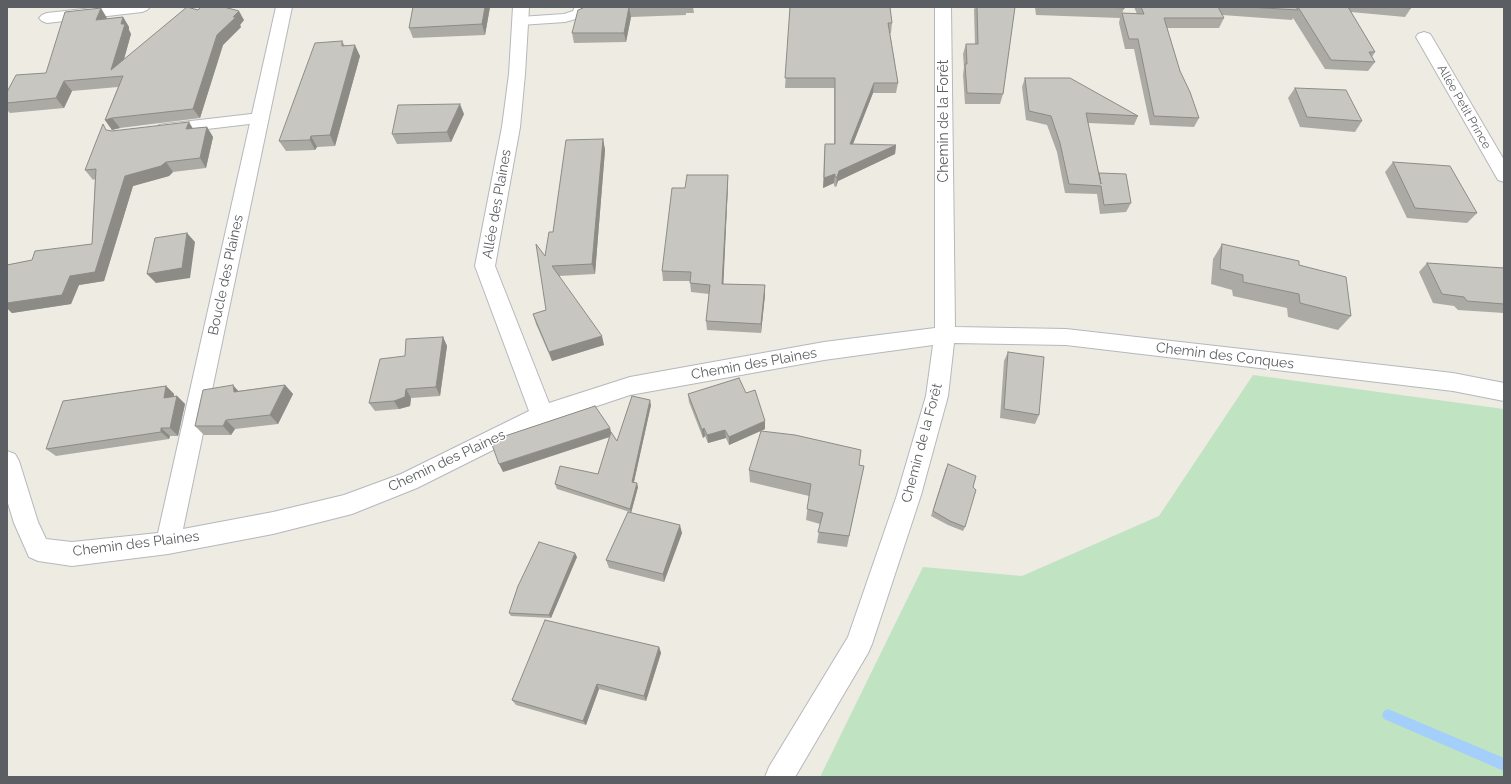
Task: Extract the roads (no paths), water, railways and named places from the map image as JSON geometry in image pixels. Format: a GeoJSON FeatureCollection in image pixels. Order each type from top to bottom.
{"type":"FeatureCollection","features":[{"type":"Feature","properties":{"kind":"street"},"geometry":{"type":"LineString","coordinates":[[47,18],[142,7]]}},
{"type":"Feature","properties":{"kind":"street","name":"Boucle des Plaines"},"geometry":{"type":"LineString","coordinates":[[168,543],[284,7]]}},
{"type":"Feature","properties":{"kind":"street","name":"Chemin de la Forêt"},"geometry":{"type":"LineString","coordinates":[[779,777],[859,644],[916,472],[937,396],[945,335],[943,7]]}},
{"type":"Feature","properties":{"kind":"street","name":"Allée des Plaines"},"geometry":{"type":"LineString","coordinates":[[520,14],[517,74],[511,127],[485,266],[542,415]]}},
{"type":"Feature","properties":{"kind":"street","name":"Allée Petit Prince"},"geometry":{"type":"LineString","coordinates":[[1424,37],[1504,176]]}},
{"type":"Feature","properties":{"kind":"street","name":"Chemin des Conques"},"geometry":{"type":"LineString","coordinates":[[945,335],[1066,337],[1453,382],[1504,392]]}},
{"type":"Feature","properties":{"kind":"street","name":"Chemin des Plaines"},"geometry":{"type":"LineString","coordinates":[[7,461],[26,524],[38,549],[72,554],[168,543],[273,523],[344,506],[409,481],[542,415],[630,386],[824,351],[945,335]]}},
{"type":"Feature","properties":{"kind":"lane"},"geometry":{"type":"LineString","coordinates":[[520,14],[564,18],[578,14],[582,7]]}},
{"type":"Feature","properties":{"kind":"lane"},"geometry":{"type":"LineString","coordinates":[[151,131],[260,118]]}},
{"type":"Feature","properties":{"kind":"waterway"},"geometry":{"type":"LineString","coordinates":[[1388,715],[1504,765]]}}]}
